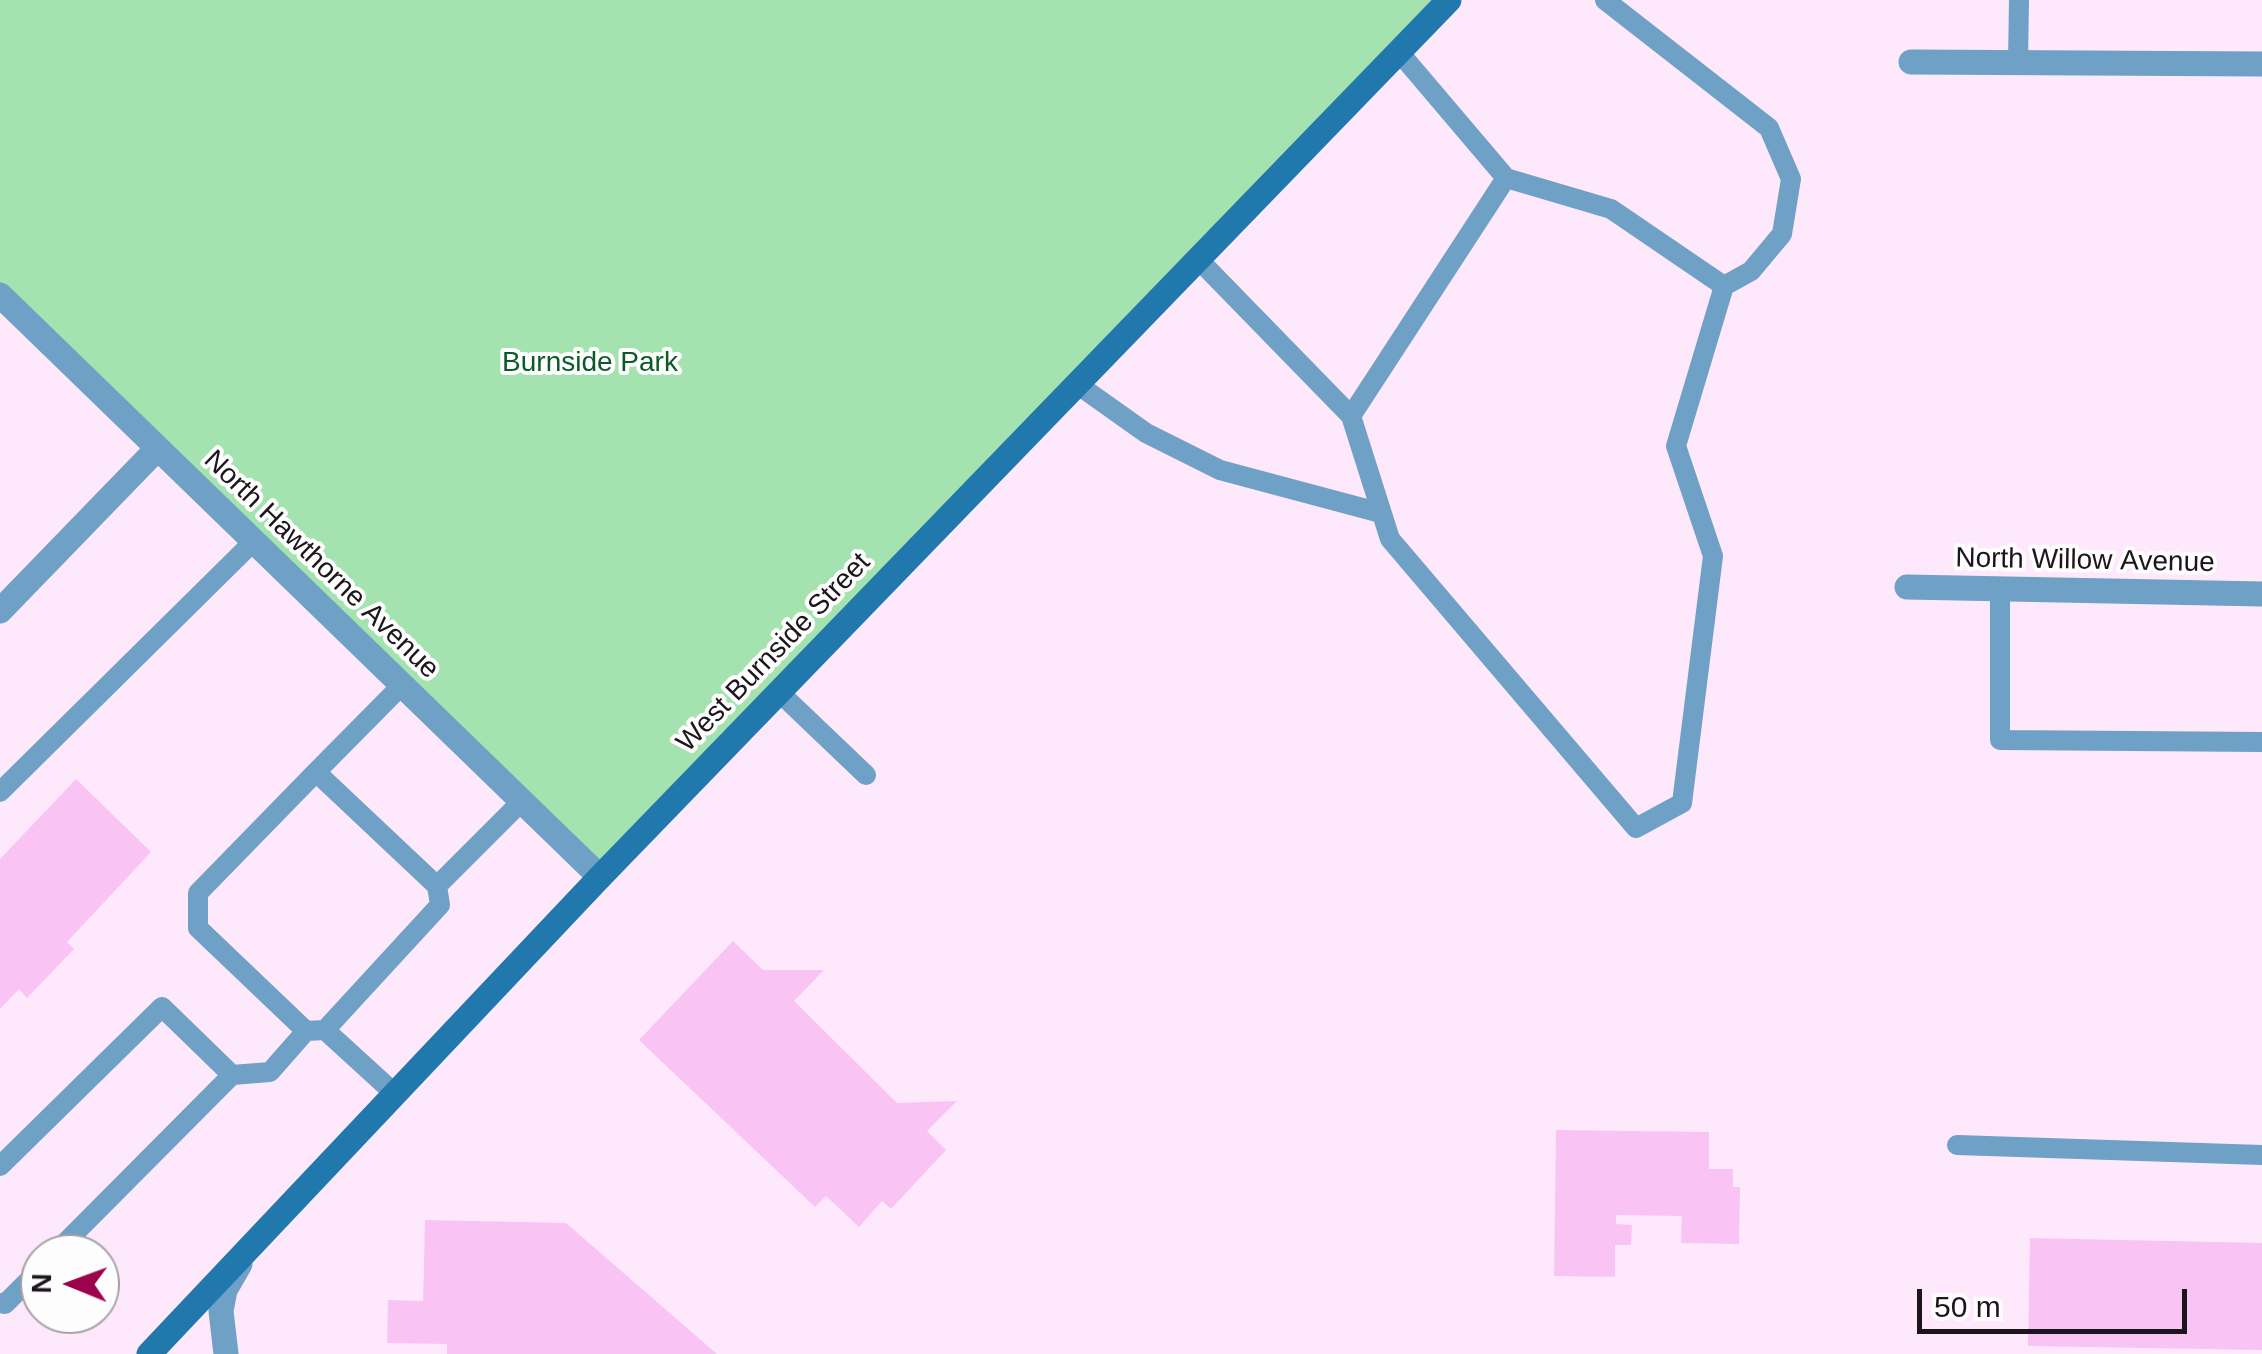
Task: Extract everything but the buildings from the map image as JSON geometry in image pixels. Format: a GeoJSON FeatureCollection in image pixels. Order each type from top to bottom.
{"type":"FeatureCollection","features":[{"type":"Feature","properties":{"kind":"main road","name":"West Burnside Street"},"geometry":{"type":"LineString","coordinates":[[149,1354],[600,877],[1449,0]]}},
{"type":"Feature","properties":{"kind":"street"},"geometry":{"type":"LineString","coordinates":[[1911,62],[2262,64]]}},
{"type":"Feature","properties":{"kind":"street","name":"North Hawthorne Avenue"},"geometry":{"type":"LineString","coordinates":[[0,296],[600,877]]}},
{"type":"Feature","properties":{"kind":"street"},"geometry":{"type":"LineString","coordinates":[[0,611],[157,449]]}},
{"type":"Feature","properties":{"kind":"street","name":"North Willow Avenue"},"geometry":{"type":"LineString","coordinates":[[1906,587],[2262,594]]}},
{"type":"Feature","properties":{"kind":"street"},"geometry":{"type":"LineString","coordinates":[[226,1354],[221,1332],[225,1290],[254,1240]]}},
{"type":"Feature","properties":{"kind":"lane"},"geometry":{"type":"LineString","coordinates":[[1198,259],[1351,416],[1390,539],[1636,828],[1682,803],[1713,556],[1676,446],[1724,286],[1751,271],[1782,234],[1791,178],[1769,128],[1605,0]]}},
{"type":"Feature","properties":{"kind":"lane"},"geometry":{"type":"LineString","coordinates":[[2018,62],[2019,0]]}},
{"type":"Feature","properties":{"kind":"lane"},"geometry":{"type":"LineString","coordinates":[[1399,52],[1506,178],[1611,209],[1724,286]]}},
{"type":"Feature","properties":{"kind":"lane"},"geometry":{"type":"LineString","coordinates":[[1351,416],[1506,178]]}},
{"type":"Feature","properties":{"kind":"lane"},"geometry":{"type":"LineString","coordinates":[[1077,384],[1146,433],[1220,470],[1381,513]]}},
{"type":"Feature","properties":{"kind":"lane"},"geometry":{"type":"LineString","coordinates":[[2,785],[253,542]]}},
{"type":"Feature","properties":{"kind":"lane"},"geometry":{"type":"LineString","coordinates":[[2000,589],[2000,740],[2262,742]]}},
{"type":"Feature","properties":{"kind":"lane"},"geometry":{"type":"LineString","coordinates":[[394,1094],[198,928],[198,893],[402,685]]}},
{"type":"Feature","properties":{"kind":"lane"},"geometry":{"type":"LineString","coordinates":[[779,692],[866,775]]}},
{"type":"Feature","properties":{"kind":"lane"},"geometry":{"type":"LineString","coordinates":[[74,1234],[232,1075],[270,1072],[440,904],[436,886],[316,772]]}},
{"type":"Feature","properties":{"kind":"lane"},"geometry":{"type":"LineString","coordinates":[[436,886],[522,801]]}},
{"type":"Feature","properties":{"kind":"lane"},"geometry":{"type":"LineString","coordinates":[[0,1166],[162,1007],[232,1075]]}},
{"type":"Feature","properties":{"kind":"lane"},"geometry":{"type":"LineString","coordinates":[[1957,1145],[2262,1155]]}},
{"type":"Feature","properties":{"kind":"lane"},"geometry":{"type":"LineString","coordinates":[[0,1303],[5,1304],[20,1289]]}},
{"type":"Feature","properties":{"kind":"green space","name":"Burnside Park"},"geometry":{"type":"Polygon","coordinates":[[[0,0],[1449,0],[600,877],[0,295],[0,0]]]}}]}
